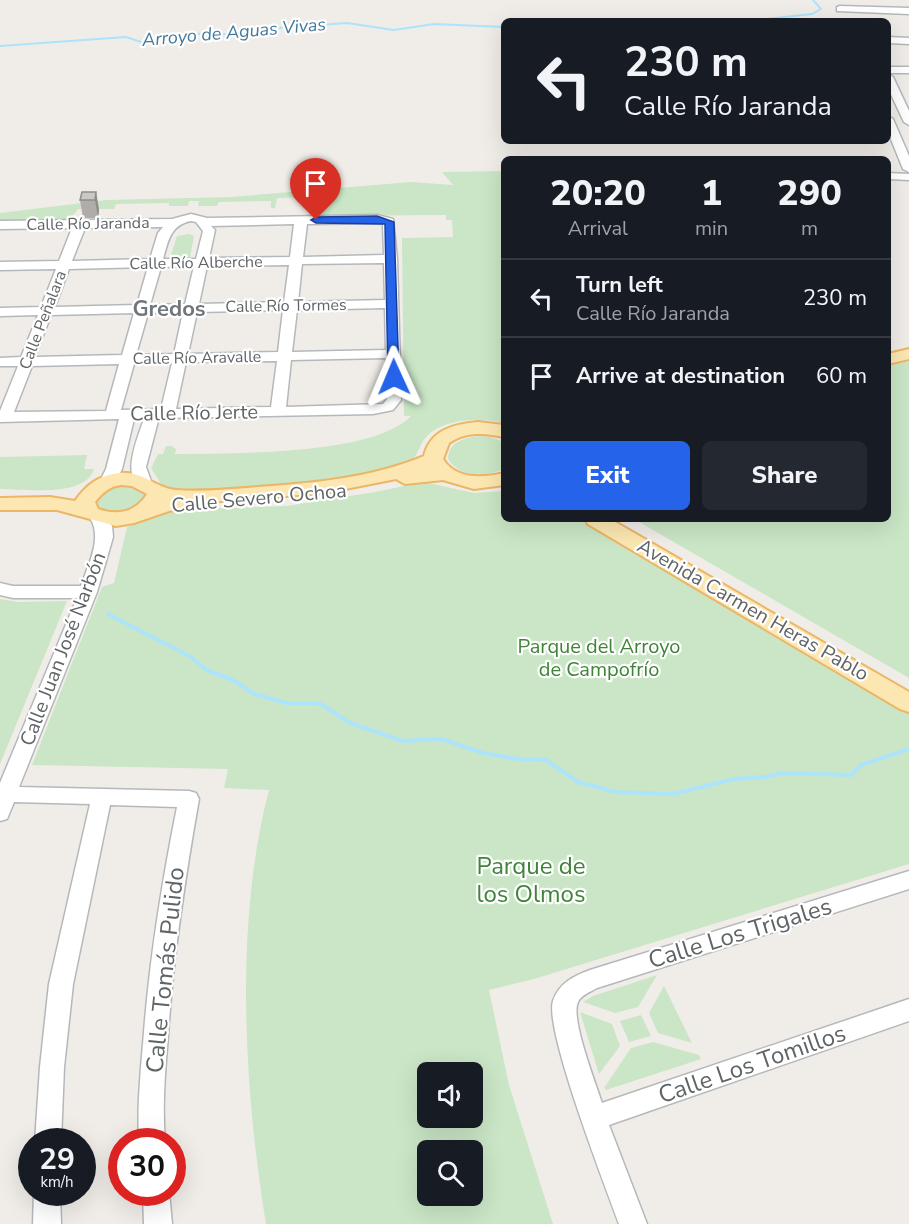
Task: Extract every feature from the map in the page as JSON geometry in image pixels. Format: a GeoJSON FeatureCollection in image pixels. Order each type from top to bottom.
{"type":"FeatureCollection","features":[{"type":"Feature","properties":{"kind":"main road"},"geometry":{"type":"LineString","coordinates":[[891,344],[909,341]]}},
{"type":"Feature","properties":{"kind":"main road"},"geometry":{"type":"LineString","coordinates":[[891,358],[909,354]]}},
{"type":"Feature","properties":{"kind":"main road"},"geometry":{"type":"LineString","coordinates":[[501,431],[483,428],[458,431],[444,438],[437,445],[438,466],[475,482],[501,479]]}},
{"type":"Feature","properties":{"kind":"main road","name":"Calle Severo Ochoa"},"geometry":{"type":"LineString","coordinates":[[0,496],[63,496],[129,478],[164,494],[183,496],[294,490],[438,466]]}},
{"type":"Feature","properties":{"kind":"main road","name":"Calle Severo Ochoa"},"geometry":{"type":"LineString","coordinates":[[0,504],[58,504],[114,520],[168,505],[296,499],[345,493],[410,477],[438,466]]}},
{"type":"Feature","properties":{"kind":"main road"},"geometry":{"type":"LineString","coordinates":[[137,515],[155,497],[148,485]]}},
{"type":"Feature","properties":{"kind":"main road"},"geometry":{"type":"LineString","coordinates":[[93,515],[85,502],[100,486]]}},
{"type":"Feature","properties":{"kind":"main road","name":"Avenida Carmen Heras Pablo"},"geometry":{"type":"LineString","coordinates":[[600,522],[909,702]]}},
{"type":"Feature","properties":{"kind":"main road","name":"Avenida Carmen Heras Pablo"},"geometry":{"type":"LineString","coordinates":[[620,522],[909,688]]}},
{"type":"Feature","properties":{"kind":"street"},"geometry":{"type":"LineString","coordinates":[[853,0],[859,15]]}},
{"type":"Feature","properties":{"kind":"street"},"geometry":{"type":"LineString","coordinates":[[841,11],[859,15],[909,13]]}},
{"type":"Feature","properties":{"kind":"street"},"geometry":{"type":"LineString","coordinates":[[891,39],[909,39]]}},
{"type":"Feature","properties":{"kind":"street"},"geometry":{"type":"LineString","coordinates":[[891,68],[909,68]]}},
{"type":"Feature","properties":{"kind":"street"},"geometry":{"type":"LineString","coordinates":[[891,86],[896,100],[909,122]]}},
{"type":"Feature","properties":{"kind":"street"},"geometry":{"type":"LineString","coordinates":[[896,100],[909,98]]}},
{"type":"Feature","properties":{"kind":"street"},"geometry":{"type":"LineString","coordinates":[[891,126],[909,170],[891,170]]}},
{"type":"Feature","properties":{"kind":"street"},"geometry":{"type":"LineString","coordinates":[[895,135],[909,135]]}},
{"type":"Feature","properties":{"kind":"street"},"geometry":{"type":"LineString","coordinates":[[891,176],[909,177]]}},
{"type":"Feature","properties":{"kind":"street"},"geometry":{"type":"LineString","coordinates":[[279,412],[301,220]]}},
{"type":"Feature","properties":{"kind":"street"},"geometry":{"type":"LineString","coordinates":[[202,223],[386,220],[390,225],[393,354]]}},
{"type":"Feature","properties":{"kind":"street"},"geometry":{"type":"LineString","coordinates":[[148,485],[138,468],[151,419],[162,414],[180,358],[209,230],[202,223]]}},
{"type":"Feature","properties":{"kind":"street","name":"Calle Río Jaranda"},"geometry":{"type":"LineString","coordinates":[[0,225],[176,224],[188,229],[202,223]]}},
{"type":"Feature","properties":{"kind":"street","name":"Calle Peñalara"},"geometry":{"type":"LineString","coordinates":[[2,417],[27,361],[80,224]]}},
{"type":"Feature","properties":{"kind":"street"},"geometry":{"type":"LineString","coordinates":[[100,486],[114,470],[127,420],[118,415],[128,359],[155,263],[164,233],[176,224]]}},
{"type":"Feature","properties":{"kind":"street","name":"Calle Río Alberche"},"geometry":{"type":"LineString","coordinates":[[0,266],[391,259]]}},
{"type":"Feature","properties":{"kind":"street","name":"Calle Río Tormes"},"geometry":{"type":"LineString","coordinates":[[0,312],[392,304]]}},
{"type":"Feature","properties":{"kind":"street","name":"Calle Río Aravalle"},"geometry":{"type":"LineString","coordinates":[[0,362],[393,354]]}},
{"type":"Feature","properties":{"kind":"street","name":"Calle Río Jerte"},"geometry":{"type":"LineString","coordinates":[[2,417],[373,410],[388,407],[394,400],[393,354]]}},
{"type":"Feature","properties":{"kind":"street","name":"Calle Juan José Narbón"},"geometry":{"type":"LineString","coordinates":[[2,800],[88,592],[105,537],[104,526],[93,515]]}},
{"type":"Feature","properties":{"kind":"street","name":"Calle Juan José Narbón"},"geometry":{"type":"LineString","coordinates":[[105,537],[137,515]]}},
{"type":"Feature","properties":{"kind":"street"},"geometry":{"type":"LineString","coordinates":[[0,589],[13,592],[88,592]]}},
{"type":"Feature","properties":{"kind":"street"},"geometry":{"type":"LineString","coordinates":[[2,800],[102,796],[61,984],[52,1067],[49,1128]]}},
{"type":"Feature","properties":{"kind":"street","name":"Calle Tomás Pulido"},"geometry":{"type":"LineString","coordinates":[[102,796],[189,799],[171,892],[160,980],[150,1110],[151,1128]]}},
{"type":"Feature","properties":{"kind":"street","name":"Calle Los Trigales"},"geometry":{"type":"LineString","coordinates":[[594,1118],[566,1029],[564,1004],[573,989],[590,980],[909,880]]}},
{"type":"Feature","properties":{"kind":"street","name":"Calle Los Tomillos"},"geometry":{"type":"LineString","coordinates":[[594,1118],[909,1010]]}},
{"type":"Feature","properties":{"kind":"street"},"geometry":{"type":"LineString","coordinates":[[594,1118],[633,1224]]}},
{"type":"Feature","properties":{"kind":"street"},"geometry":{"type":"LineString","coordinates":[[47,1206],[47,1224]]}},
{"type":"Feature","properties":{"kind":"street"},"geometry":{"type":"LineString","coordinates":[[157,1206],[158,1224]]}},
{"type":"Feature","properties":{"kind":"green space"},"geometry":{"type":"Polygon","coordinates":[[[501,171],[501,422],[470,420],[446,425],[427,436],[413,459],[399,466],[362,476],[313,483],[213,491],[173,490],[161,484],[151,468],[158,454],[163,454],[166,446],[176,449],[175,454],[299,450],[366,439],[392,429],[411,416],[404,416],[402,238],[453,237],[452,220],[446,220],[446,215],[315,216],[317,197],[277,198],[275,208],[271,208],[271,201],[219,202],[217,206],[198,206],[199,201],[189,201],[188,206],[169,206],[169,203],[116,204],[114,209],[78,209],[72,217],[65,217],[70,221],[0,222],[0,213],[107,200],[231,197],[411,182],[453,185],[442,172],[501,171]]]}},
{"type":"Feature","properties":{"kind":"green space"},"geometry":{"type":"Polygon","coordinates":[[[189,234],[194,236],[190,258],[170,259],[177,236],[189,234]]]}},
{"type":"Feature","properties":{"kind":"green space"},"geometry":{"type":"Polygon","coordinates":[[[909,361],[909,678],[639,522],[891,522],[891,365],[909,361]]]}},
{"type":"Feature","properties":{"kind":"green space"},"geometry":{"type":"Polygon","coordinates":[[[479,436],[501,441],[501,470],[481,474],[459,470],[448,459],[454,445],[479,436]]]}},
{"type":"Feature","properties":{"kind":"green space"},"geometry":{"type":"Polygon","coordinates":[[[87,455],[84,469],[94,469],[88,478],[79,484],[53,490],[0,489],[0,457],[87,455]]]}},
{"type":"Feature","properties":{"kind":"green space"},"geometry":{"type":"Polygon","coordinates":[[[424,482],[474,493],[501,491],[501,522],[583,522],[863,683],[909,713],[909,864],[534,979],[489,990],[509,1085],[553,1224],[266,1224],[252,1118],[246,1006],[251,895],[258,841],[269,790],[224,788],[228,769],[32,765],[102,587],[114,583],[127,527],[169,510],[287,506],[424,482]]]}},
{"type":"Feature","properties":{"kind":"green space"},"geometry":{"type":"Polygon","coordinates":[[[128,484],[145,492],[147,497],[141,508],[116,516],[96,508],[94,498],[111,486],[128,484]]]}},
{"type":"Feature","properties":{"kind":"green space"},"geometry":{"type":"Polygon","coordinates":[[[0,599],[18,602],[67,601],[0,764],[0,599]]]}},
{"type":"Feature","properties":{"kind":"green space"},"geometry":{"type":"Polygon","coordinates":[[[657,975],[638,1007],[615,1013],[583,1002],[593,996],[657,975]]]}},
{"type":"Feature","properties":{"kind":"green space"},"geometry":{"type":"Polygon","coordinates":[[[664,986],[692,1043],[658,1033],[649,1013],[664,986]]]}},
{"type":"Feature","properties":{"kind":"green space"},"geometry":{"type":"Polygon","coordinates":[[[580,1012],[612,1024],[620,1046],[599,1074],[580,1012]]]}},
{"type":"Feature","properties":{"kind":"green space"},"geometry":{"type":"Polygon","coordinates":[[[641,1015],[651,1036],[629,1042],[620,1021],[641,1015]]]}},
{"type":"Feature","properties":{"kind":"green space"},"geometry":{"type":"Polygon","coordinates":[[[653,1042],[699,1055],[701,1059],[606,1090],[604,1088],[631,1048],[653,1042]]]}},
{"type":"Feature","properties":{"kind":"building"},"geometry":{"type":"Polygon","coordinates":[[[82,192],[96,192],[95,200],[80,200],[82,192]]]}},
{"type":"Feature","properties":{"kind":"waterway","name":"Arroyo de Aguas Vivas"},"geometry":{"type":"LineString","coordinates":[[775,18],[812,14],[821,9],[813,0]]}},
{"type":"Feature","properties":{"kind":"waterway","name":"Arroyo de Aguas Vivas"},"geometry":{"type":"LineString","coordinates":[[0,46],[126,37],[144,43],[204,33],[233,35],[250,30],[347,23],[394,30],[434,24],[501,27]]}},
{"type":"Feature","properties":{"kind":"waterway"},"geometry":{"type":"LineString","coordinates":[[108,614],[191,657],[206,670],[233,680],[254,694],[287,703],[319,703],[350,723],[403,741],[441,739],[483,753],[518,759],[546,760],[578,782],[616,792],[673,794],[734,779],[766,777],[780,773],[851,775],[861,765],[909,749]]}},
{"type":"Feature","properties":{"kind":"district","name":"Gredos"},"geometry":{"type":"Point","coordinates":[169,309]}},
{"type":"Feature","properties":{"kind":"route"},"geometry":{"type":"LineString","coordinates":[[316,220],[377,219],[389,222],[394,377]]}},
{"type":"Feature","properties":{"kind":"park label","name":"Parque del Arroyo de Campofrío"},"geometry":{"type":"Point","coordinates":[599,658]}},
{"type":"Feature","properties":{"kind":"park label","name":"Parque de los Olmos"},"geometry":{"type":"Point","coordinates":[531,880]}}]}
